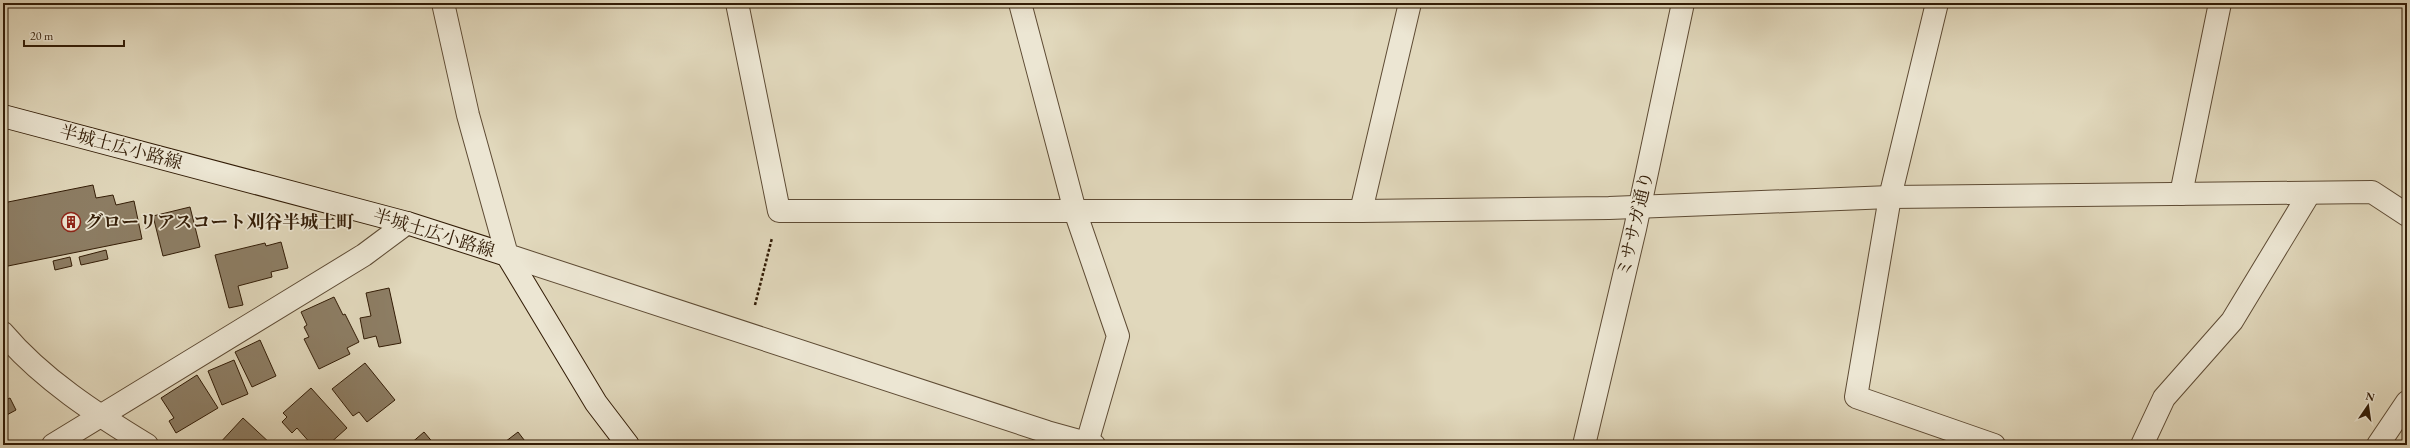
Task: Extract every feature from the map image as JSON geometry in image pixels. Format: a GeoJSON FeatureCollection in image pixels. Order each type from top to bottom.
{"type":"FeatureCollection","features":[{"type":"Feature","properties":{"kind":"street"},"geometry":{"type":"LineString","coordinates":[[443,3],[468,116],[507,255],[1040,430],[1090,444],[1118,336],[1075,211],[1020,3]]}},
{"type":"Feature","properties":{"kind":"street"},"geometry":{"type":"LineString","coordinates":[[737,3],[778,211],[1361,211],[1640,207],[1890,197],[2309,194],[2372,192],[2407,215]]}},
{"type":"Feature","properties":{"kind":"street"},"geometry":{"type":"LineString","coordinates":[[1361,211],[1410,3]]}},
{"type":"Feature","properties":{"kind":"street","name":"ミササガ通り"},"geometry":{"type":"LineString","coordinates":[[1584,445],[1640,207],[1683,3]]}},
{"type":"Feature","properties":{"kind":"street"},"geometry":{"type":"LineString","coordinates":[[1937,3],[1890,197],[1856,397],[1994,445]]}},
{"type":"Feature","properties":{"kind":"street"},"geometry":{"type":"LineString","coordinates":[[2181,194],[2220,3]]}},
{"type":"Feature","properties":{"kind":"street","name":"半城土広小路線"},"geometry":{"type":"LineString","coordinates":[[3,116],[407,223],[507,255],[596,403],[628,445]]}},
{"type":"Feature","properties":{"kind":"street"},"geometry":{"type":"LineString","coordinates":[[2142,445],[2164,398],[2232,321],[2309,194]]}},
{"type":"Feature","properties":{"kind":"street"},"geometry":{"type":"LineString","coordinates":[[53,445],[364,255],[407,223]]}},
{"type":"Feature","properties":{"kind":"street"},"geometry":{"type":"LineString","coordinates":[[3,333],[20,353],[99,416],[147,445]]}},
{"type":"Feature","properties":{"kind":"street"},"geometry":{"type":"LineString","coordinates":[[2378,445],[2407,402]]}},
{"type":"Feature","properties":{"kind":"path"},"geometry":{"type":"LineString","coordinates":[[747,333],[778,211]]}},
{"type":"Feature","properties":{"kind":"building","name":"グローリアスコート刈谷半城土町"},"geometry":{"type":"Polygon","coordinates":[[[93,185],[96,198],[113,195],[116,205],[134,201],[142,239],[3,267],[3,203],[93,185]]]}},
{"type":"Feature","properties":{"kind":"building"},"geometry":{"type":"Polygon","coordinates":[[[190,207],[200,247],[163,256],[153,216],[190,207]]]}},
{"type":"Feature","properties":{"kind":"building"},"geometry":{"type":"Polygon","coordinates":[[[281,242],[288,268],[271,272],[272,277],[238,286],[243,305],[229,308],[215,255],[265,243],[266,246],[281,242]]]}},
{"type":"Feature","properties":{"kind":"building"},"geometry":{"type":"Polygon","coordinates":[[[106,250],[108,259],[81,265],[79,257],[106,250]]]}},
{"type":"Feature","properties":{"kind":"building"},"geometry":{"type":"Polygon","coordinates":[[[70,257],[72,266],[55,270],[53,261],[70,257]]]}},
{"type":"Feature","properties":{"kind":"building"},"geometry":{"type":"Polygon","coordinates":[[[389,288],[401,343],[379,347],[376,336],[364,339],[360,318],[371,316],[366,293],[389,288]]]}},
{"type":"Feature","properties":{"kind":"building"},"geometry":{"type":"Polygon","coordinates":[[[334,297],[343,315],[345,314],[359,342],[347,348],[350,354],[319,369],[304,339],[309,337],[304,327],[307,325],[301,312],[334,297]]]}},
{"type":"Feature","properties":{"kind":"building"},"geometry":{"type":"Polygon","coordinates":[[[260,340],[276,376],[252,387],[235,352],[260,340]]]}},
{"type":"Feature","properties":{"kind":"building"},"geometry":{"type":"Polygon","coordinates":[[[234,360],[248,394],[222,405],[208,371],[234,360]]]}},
{"type":"Feature","properties":{"kind":"building"},"geometry":{"type":"Polygon","coordinates":[[[365,363],[395,400],[367,422],[359,412],[353,416],[332,389],[365,363]]]}},
{"type":"Feature","properties":{"kind":"building"},"geometry":{"type":"Polygon","coordinates":[[[197,375],[218,408],[176,433],[169,421],[174,418],[161,398],[197,375]]]}},
{"type":"Feature","properties":{"kind":"building"},"geometry":{"type":"Polygon","coordinates":[[[311,388],[347,428],[328,445],[322,440],[317,445],[312,445],[297,428],[292,433],[282,422],[287,417],[283,413],[311,388]]]}},
{"type":"Feature","properties":{"kind":"building"},"geometry":{"type":"Polygon","coordinates":[[[10,398],[16,410],[3,417],[3,401],[10,398]]]}},
{"type":"Feature","properties":{"kind":"building"},"geometry":{"type":"Polygon","coordinates":[[[243,418],[272,445],[218,445],[243,418]]]}},
{"type":"Feature","properties":{"kind":"building"},"geometry":{"type":"Polygon","coordinates":[[[424,432],[435,445],[409,445],[424,432]]]}},
{"type":"Feature","properties":{"kind":"building"},"geometry":{"type":"Polygon","coordinates":[[[518,432],[528,445],[501,445],[518,432]]]}},
{"type":"Feature","properties":{"kind":"place","name":"グローリアスコート刈谷半城土町"},"geometry":{"type":"Point","coordinates":[71,222]}}]}
